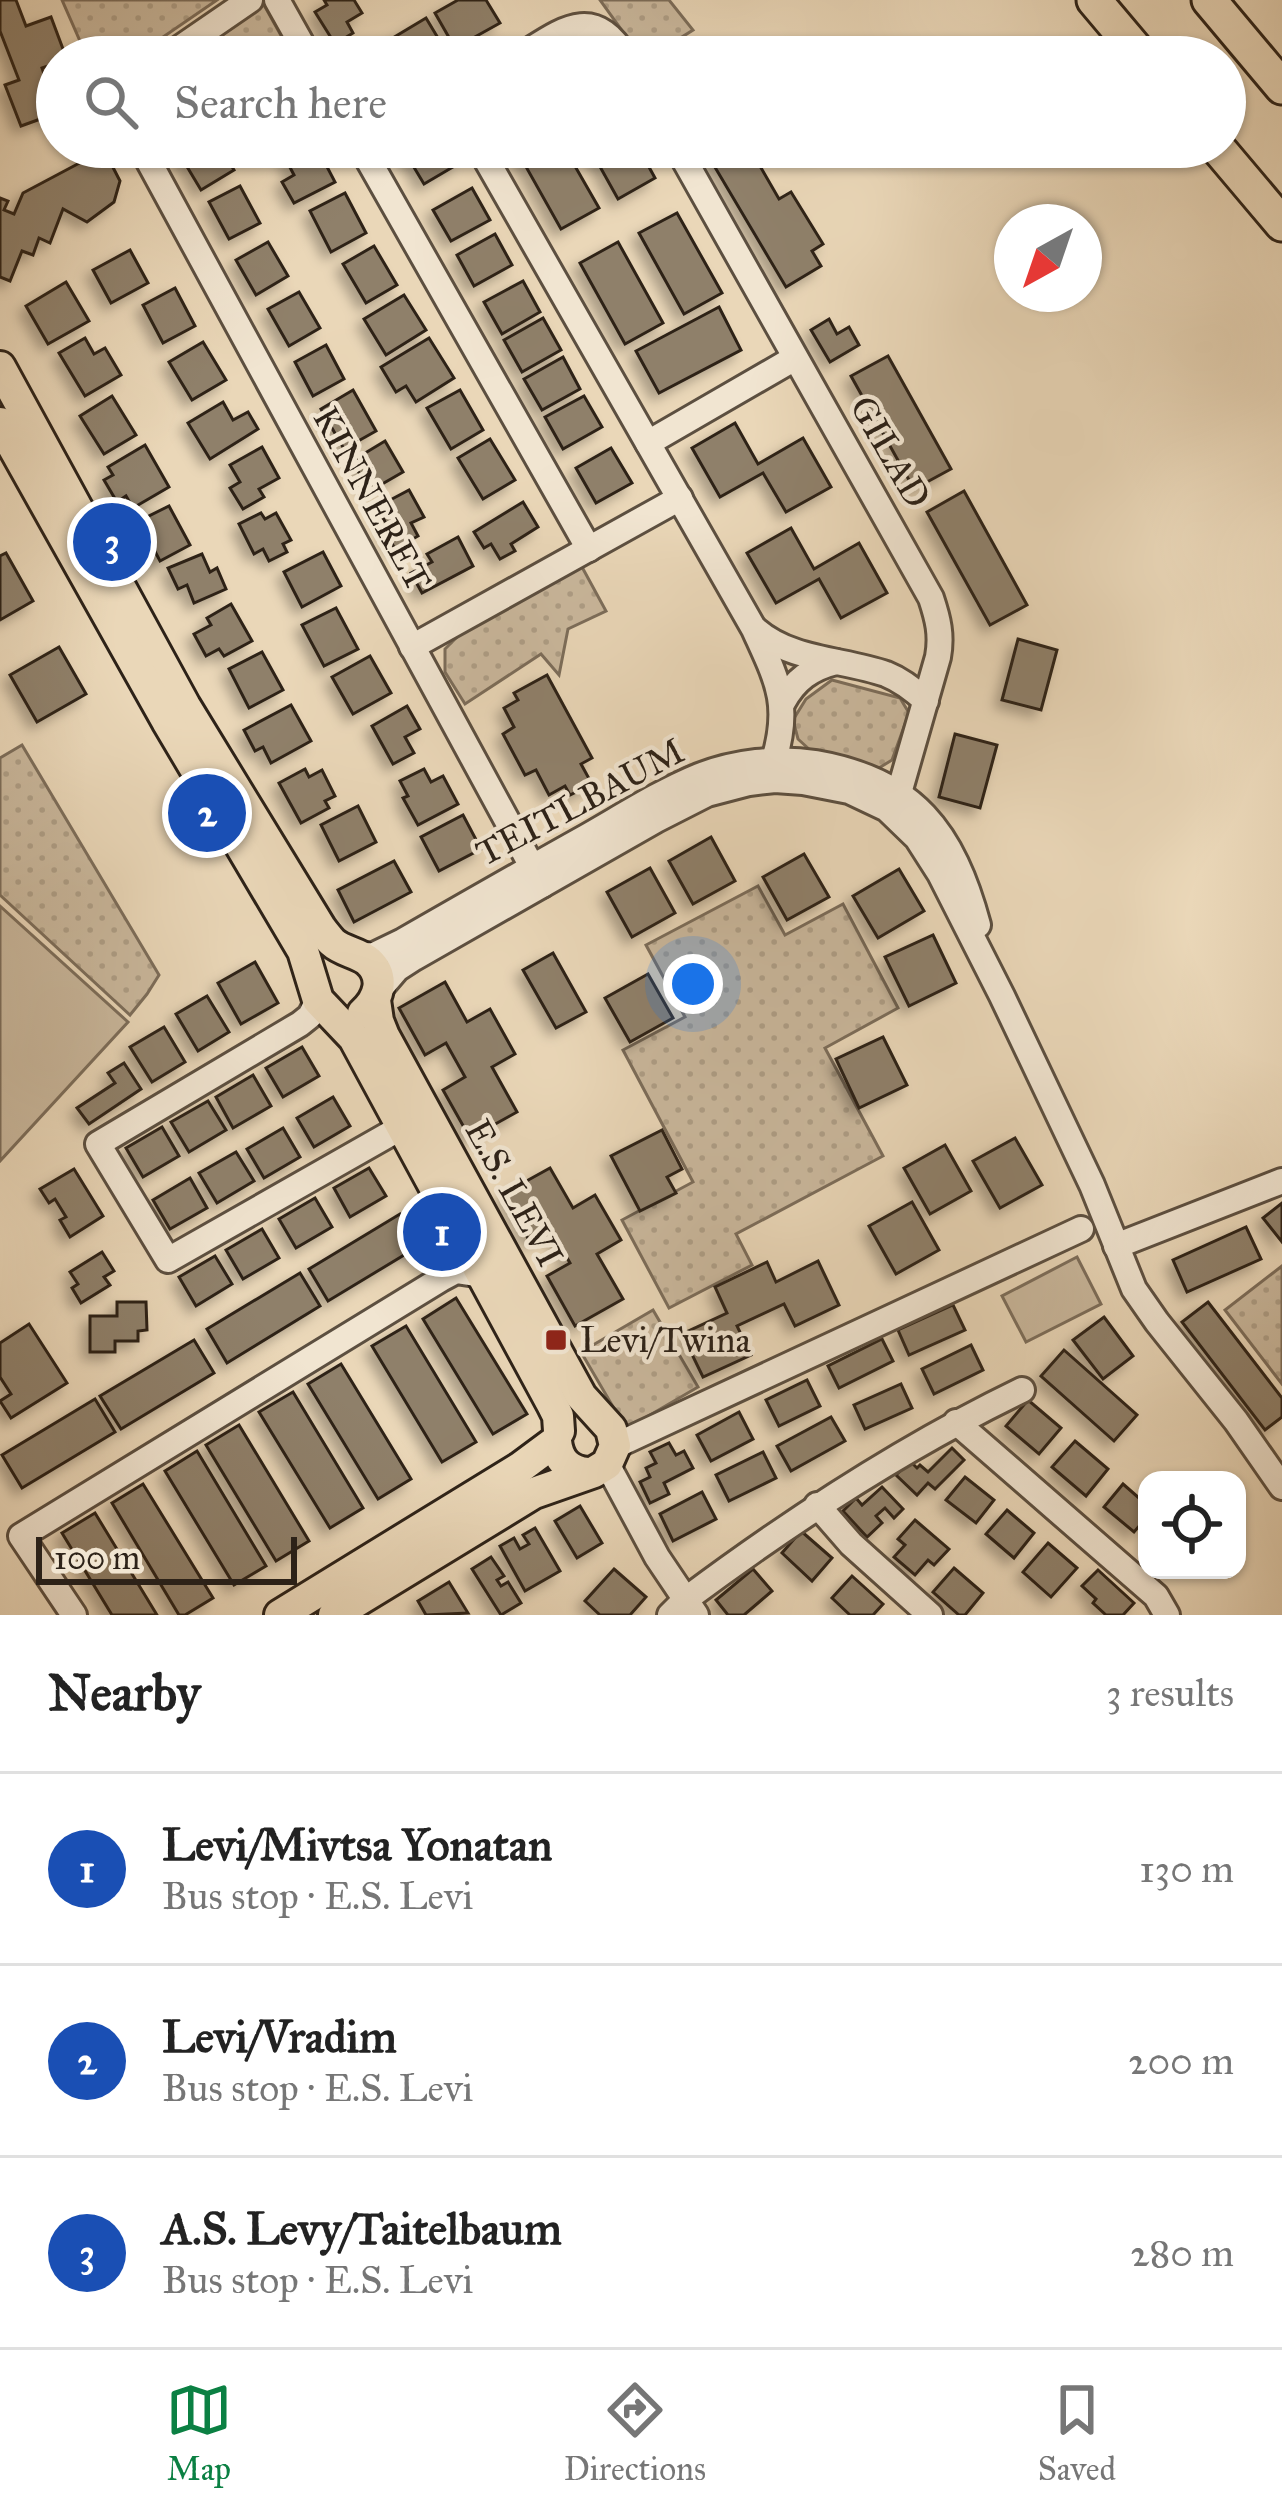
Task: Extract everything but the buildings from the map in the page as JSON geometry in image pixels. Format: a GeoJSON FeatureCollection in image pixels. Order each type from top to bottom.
{"type":"FeatureCollection","features":[{"type":"Feature","properties":{"kind":"highway"},"geometry":{"type":"LineString","coordinates":[[1094,0],[1124,36]]}},
{"type":"Feature","properties":{"kind":"highway"},"geometry":{"type":"LineString","coordinates":[[1209,0],[1239,36]]}},
{"type":"Feature","properties":{"kind":"highway"},"geometry":{"type":"LineString","coordinates":[[1246,44],[1282,87]]}},
{"type":"Feature","properties":{"kind":"highway"},"geometry":{"type":"LineString","coordinates":[[1235,168],[1282,224]]}},
{"type":"Feature","properties":{"kind":"main road"},"geometry":{"type":"LineString","coordinates":[[0,367],[185,706],[320,926],[331,942],[354,954],[374,970],[377,995],[362,1014],[353,1017],[322,1000],[320,966],[328,959],[354,954]]}},
{"type":"Feature","properties":{"kind":"main road","name":"E.S. LEVI"},"geometry":{"type":"LineString","coordinates":[[0,423],[303,951],[322,1000],[354,1039],[553,1403],[557,1436]]}},
{"type":"Feature","properties":{"kind":"main road","name":"E.S. LEVI"},"geometry":{"type":"LineString","coordinates":[[377,995],[377,1021],[384,1036],[581,1396],[599,1417]]}},
{"type":"Feature","properties":{"kind":"main road"},"geometry":{"type":"LineString","coordinates":[[280,1615],[521,1467],[571,1418],[590,1414],[611,1429],[603,1461]]}},
{"type":"Feature","properties":{"kind":"main road"},"geometry":{"type":"LineString","coordinates":[[557,1436],[557,1451],[568,1467],[603,1461]]}},
{"type":"Feature","properties":{"kind":"main road"},"geometry":{"type":"LineString","coordinates":[[334,1615],[534,1493],[603,1461]]}},
{"type":"Feature","properties":{"kind":"street"},"geometry":{"type":"LineString","coordinates":[[198,36],[250,0]]}},
{"type":"Feature","properties":{"kind":"street"},"geometry":{"type":"LineString","coordinates":[[277,0],[298,36]]}},
{"type":"Feature","properties":{"kind":"street"},"geometry":{"type":"LineString","coordinates":[[554,36],[578,25],[601,29],[607,36]]}},
{"type":"Feature","properties":{"kind":"street","name":"KINNERET"},"geometry":{"type":"LineString","coordinates":[[151,168],[537,876]]}},
{"type":"Feature","properties":{"kind":"street"},"geometry":{"type":"LineString","coordinates":[[377,168],[589,548]]}},
{"type":"Feature","properties":{"kind":"street"},"geometry":{"type":"LineString","coordinates":[[491,168],[754,628],[783,702],[774,760]]}},
{"type":"Feature","properties":{"kind":"street","name":"GILAD"},"geometry":{"type":"LineString","coordinates":[[688,168],[931,598],[941,639]]}},
{"type":"Feature","properties":{"kind":"street"},"geometry":{"type":"LineString","coordinates":[[648,443],[795,358]]}},
{"type":"Feature","properties":{"kind":"street"},"geometry":{"type":"LineString","coordinates":[[412,646],[680,499]]}},
{"type":"Feature","properties":{"kind":"street"},"geometry":{"type":"LineString","coordinates":[[754,628],[782,646],[886,674],[926,701]]}},
{"type":"Feature","properties":{"kind":"street"},"geometry":{"type":"LineString","coordinates":[[886,674],[918,666],[941,639]]}},
{"type":"Feature","properties":{"kind":"street"},"geometry":{"type":"LineString","coordinates":[[893,801],[941,639]]}},
{"type":"Feature","properties":{"kind":"street"},"geometry":{"type":"LineString","coordinates":[[783,702],[802,677],[836,662]]}},
{"type":"Feature","properties":{"kind":"street","name":"TEITLBAUM"},"geometry":{"type":"LineString","coordinates":[[377,995],[397,969],[700,776],[774,760],[805,762],[876,779],[930,856],[1002,995],[1092,1185],[1134,1289],[1282,1487]]}},
{"type":"Feature","properties":{"kind":"street","name":"TEITLBAUM"},"geometry":{"type":"LineString","coordinates":[[354,954],[383,951],[707,794],[775,780],[826,785],[893,801]]}},
{"type":"Feature","properties":{"kind":"street"},"geometry":{"type":"LineString","coordinates":[[322,1000],[299,1024],[98,1144],[168,1260],[402,1127]]}},
{"type":"Feature","properties":{"kind":"street"},"geometry":{"type":"LineString","coordinates":[[1116,1246],[1282,1181]]}},
{"type":"Feature","properties":{"kind":"street"},"geometry":{"type":"LineString","coordinates":[[1022,1390],[956,1422],[817,1505],[684,1610],[603,1461],[1081,1229]]}},
{"type":"Feature","properties":{"kind":"street"},"geometry":{"type":"LineString","coordinates":[[74,1615],[21,1536],[441,1279],[456,1271],[482,1275]]}},
{"type":"Feature","properties":{"kind":"street"},"geometry":{"type":"LineString","coordinates":[[956,1422],[1162,1605]]}},
{"type":"Feature","properties":{"kind":"street"},"geometry":{"type":"LineString","coordinates":[[817,1505],[865,1557],[930,1615]]}},
{"type":"Feature","properties":{"kind":"shaded area"},"geometry":{"type":"Polygon","coordinates":[[[62,0],[217,0],[165,36],[78,36],[62,0]]]}},
{"type":"Feature","properties":{"kind":"shaded area"},"geometry":{"type":"Polygon","coordinates":[[[600,0],[669,0],[693,30],[683,36],[626,36],[600,0]]]}},
{"type":"Feature","properties":{"kind":"shaded area"},"geometry":{"type":"Polygon","coordinates":[[[264,5],[281,36],[221,36],[264,5]]]}},
{"type":"Feature","properties":{"kind":"shaded area"},"geometry":{"type":"Polygon","coordinates":[[[582,567],[606,611],[568,629],[559,675],[541,654],[465,704],[445,672],[445,649],[460,634],[582,567]]]}},
{"type":"Feature","properties":{"kind":"shaded area"},"geometry":{"type":"Polygon","coordinates":[[[832,680],[900,698],[909,713],[892,760],[879,768],[810,750],[798,739],[793,720],[806,699],[832,680]]]}},
{"type":"Feature","properties":{"kind":"shaded area"},"geometry":{"type":"Polygon","coordinates":[[[22,745],[159,975],[130,1015],[0,895],[0,758],[22,745]]]}},
{"type":"Feature","properties":{"kind":"shaded area"},"geometry":{"type":"Polygon","coordinates":[[[758,886],[785,935],[843,904],[898,1008],[825,1048],[883,1156],[736,1234],[752,1265],[669,1308],[622,1220],[693,1182],[623,1050],[685,1017],[646,945],[758,886]]]}},
{"type":"Feature","properties":{"kind":"shaded area"},"geometry":{"type":"Polygon","coordinates":[[[0,906],[128,1022],[0,1161],[0,906]]]}},
{"type":"Feature","properties":{"kind":"shaded area"},"geometry":{"type":"Polygon","coordinates":[[[1077,1257],[1101,1304],[1026,1342],[1002,1296],[1077,1257]]]}},
{"type":"Feature","properties":{"kind":"shaded area"},"geometry":{"type":"Polygon","coordinates":[[[1282,1266],[1282,1384],[1225,1310],[1282,1266]]]}},
{"type":"Feature","properties":{"kind":"shaded area"},"geometry":{"type":"Polygon","coordinates":[[[653,1310],[698,1387],[626,1429],[581,1352],[653,1310]]]}},
{"type":"Feature","properties":{"kind":"place","name":"A.S. Levy/Taitelbaum"},"geometry":{"type":"Point","coordinates":[112,542]}},
{"type":"Feature","properties":{"kind":"place","name":"Levi/Vradim"},"geometry":{"type":"Point","coordinates":[207,813]}},
{"type":"Feature","properties":{"kind":"place","name":"Levi/Mivtsa Yonatan"},"geometry":{"type":"Point","coordinates":[442,1232]}},
{"type":"Feature","properties":{"kind":"place","name":"Levi/Twina"},"geometry":{"type":"Point","coordinates":[556,1340]}}]}
